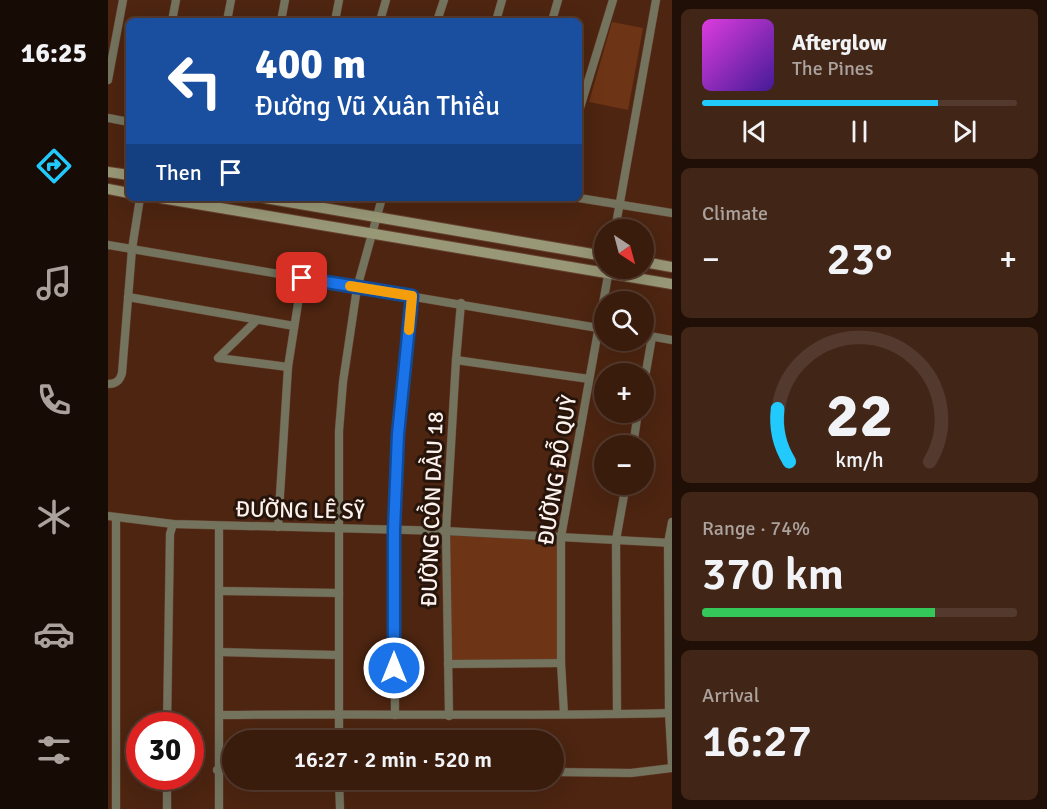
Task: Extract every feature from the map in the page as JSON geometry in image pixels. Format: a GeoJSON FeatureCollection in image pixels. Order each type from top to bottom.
{"type":"FeatureCollection","features":[{"type":"Feature","properties":{"kind":"street"},"geometry":{"type":"LineString","coordinates":[[108,80],[123,0]]}},
{"type":"Feature","properties":{"kind":"street"},"geometry":{"type":"LineString","coordinates":[[173,18],[176,0]]}},
{"type":"Feature","properties":{"kind":"street"},"geometry":{"type":"LineString","coordinates":[[228,18],[231,0]]}},
{"type":"Feature","properties":{"kind":"street"},"geometry":{"type":"LineString","coordinates":[[282,18],[285,0]]}},
{"type":"Feature","properties":{"kind":"street"},"geometry":{"type":"LineString","coordinates":[[336,18],[339,0]]}},
{"type":"Feature","properties":{"kind":"street"},"geometry":{"type":"LineString","coordinates":[[381,18],[386,0]]}},
{"type":"Feature","properties":{"kind":"street"},"geometry":{"type":"LineString","coordinates":[[438,18],[444,0]]}},
{"type":"Feature","properties":{"kind":"street"},"geometry":{"type":"LineString","coordinates":[[497,18],[502,0]]}},
{"type":"Feature","properties":{"kind":"street"},"geometry":{"type":"LineString","coordinates":[[553,18],[558,0]]}},
{"type":"Feature","properties":{"kind":"street"},"geometry":{"type":"LineString","coordinates":[[582,101],[613,0]]}},
{"type":"Feature","properties":{"kind":"street"},"geometry":{"type":"LineString","coordinates":[[617,219],[656,0]]}},
{"type":"Feature","properties":{"kind":"street"},"geometry":{"type":"LineString","coordinates":[[108,118],[126,121]]}},
{"type":"Feature","properties":{"kind":"street"},"geometry":{"type":"LineString","coordinates":[[108,172],[126,175]]}},
{"type":"Feature","properties":{"kind":"street"},"geometry":{"type":"LineString","coordinates":[[108,189],[126,192]]}},
{"type":"Feature","properties":{"kind":"street"},"geometry":{"type":"LineString","coordinates":[[582,198],[672,213]]}},
{"type":"Feature","properties":{"kind":"street"},"geometry":{"type":"LineString","coordinates":[[108,384],[115,384],[122,373],[132,249],[140,201]]}},
{"type":"Feature","properties":{"kind":"street"},"geometry":{"type":"LineString","coordinates":[[179,201],[594,269]]}},
{"type":"Feature","properties":{"kind":"street"},"geometry":{"type":"LineString","coordinates":[[283,201],[594,254]]}},
{"type":"Feature","properties":{"kind":"street"},"geometry":{"type":"LineString","coordinates":[[339,730],[339,431],[343,382],[357,288],[381,201]]}},
{"type":"Feature","properties":{"kind":"street"},"geometry":{"type":"LineString","coordinates":[[108,245],[594,327]]}},
{"type":"Feature","properties":{"kind":"street"},"geometry":{"type":"LineString","coordinates":[[654,264],[672,267]]}},
{"type":"Feature","properties":{"kind":"street"},"geometry":{"type":"LineString","coordinates":[[278,527],[288,367],[302,278]]}},
{"type":"Feature","properties":{"kind":"street"},"geometry":{"type":"LineString","coordinates":[[647,279],[672,284]]}},
{"type":"Feature","properties":{"kind":"street"},"geometry":{"type":"LineString","coordinates":[[395,715],[394,530],[398,434],[412,296]]}},
{"type":"Feature","properties":{"kind":"street"},"geometry":{"type":"LineString","coordinates":[[128,297],[294,326]]}},
{"type":"Feature","properties":{"kind":"street","name":"ĐƯỜNG CỒN DẦU 18"},"geometry":{"type":"LineString","coordinates":[[449,716],[446,531],[461,303]]}},
{"type":"Feature","properties":{"kind":"street"},"geometry":{"type":"LineString","coordinates":[[257,320],[218,358],[288,367]]}},
{"type":"Feature","properties":{"kind":"street"},"geometry":{"type":"LineString","coordinates":[[654,337],[672,340]]}},
{"type":"Feature","properties":{"kind":"street","name":"ĐƯỜNG ĐỖ QUỲ"},"geometry":{"type":"LineString","coordinates":[[564,714],[561,663],[561,537],[595,351]]}},
{"type":"Feature","properties":{"kind":"street"},"geometry":{"type":"LineString","coordinates":[[456,360],[589,378]]}},
{"type":"Feature","properties":{"kind":"street"},"geometry":{"type":"LineString","coordinates":[[617,714],[616,540],[624,495]]}},
{"type":"Feature","properties":{"kind":"street"},"geometry":{"type":"LineString","coordinates":[[112,517],[116,809]]}},
{"type":"Feature","properties":{"kind":"street","name":"ĐƯỜNG LÊ SỸ"},"geometry":{"type":"LineString","coordinates":[[112,517],[172,524],[446,531],[670,543]]}},
{"type":"Feature","properties":{"kind":"street"},"geometry":{"type":"LineString","coordinates":[[564,772],[631,773],[672,767],[669,713],[672,522]]}},
{"type":"Feature","properties":{"kind":"street"},"geometry":{"type":"LineString","coordinates":[[167,712],[169,556],[172,524]]}},
{"type":"Feature","properties":{"kind":"street"},"geometry":{"type":"LineString","coordinates":[[219,526],[217,770],[219,809]]}},
{"type":"Feature","properties":{"kind":"street"},"geometry":{"type":"LineString","coordinates":[[220,591],[339,592]]}},
{"type":"Feature","properties":{"kind":"street"},"geometry":{"type":"LineString","coordinates":[[219,652],[338,655]]}},
{"type":"Feature","properties":{"kind":"street"},"geometry":{"type":"LineString","coordinates":[[448,664],[561,663]]}},
{"type":"Feature","properties":{"kind":"street"},"geometry":{"type":"LineString","coordinates":[[219,715],[339,713],[449,716],[669,713]]}},
{"type":"Feature","properties":{"kind":"street"},"geometry":{"type":"LineString","coordinates":[[217,770],[222,770]]}},
{"type":"Feature","properties":{"kind":"street"},"geometry":{"type":"LineString","coordinates":[[167,790],[167,809]]}},
{"type":"Feature","properties":{"kind":"street"},"geometry":{"type":"LineString","coordinates":[[339,790],[339,809]]}},
{"type":"Feature","properties":{"kind":"shaded area"},"geometry":{"type":"Polygon","coordinates":[[[612,22],[643,28],[628,110],[589,102],[612,22]]]}},
{"type":"Feature","properties":{"kind":"shaded area"},"geometry":{"type":"Polygon","coordinates":[[[446,531],[561,537],[561,663],[448,664],[446,531]]]}},
{"type":"Feature","properties":{"kind":"slow traffic"},"geometry":{"type":"LineString","coordinates":[[350,286],[412,296],[409,330]]}},
{"type":"Feature","properties":{"kind":"route"},"geometry":{"type":"LineString","coordinates":[[302,278],[412,296],[398,434],[394,530],[394,668]]}}]}
